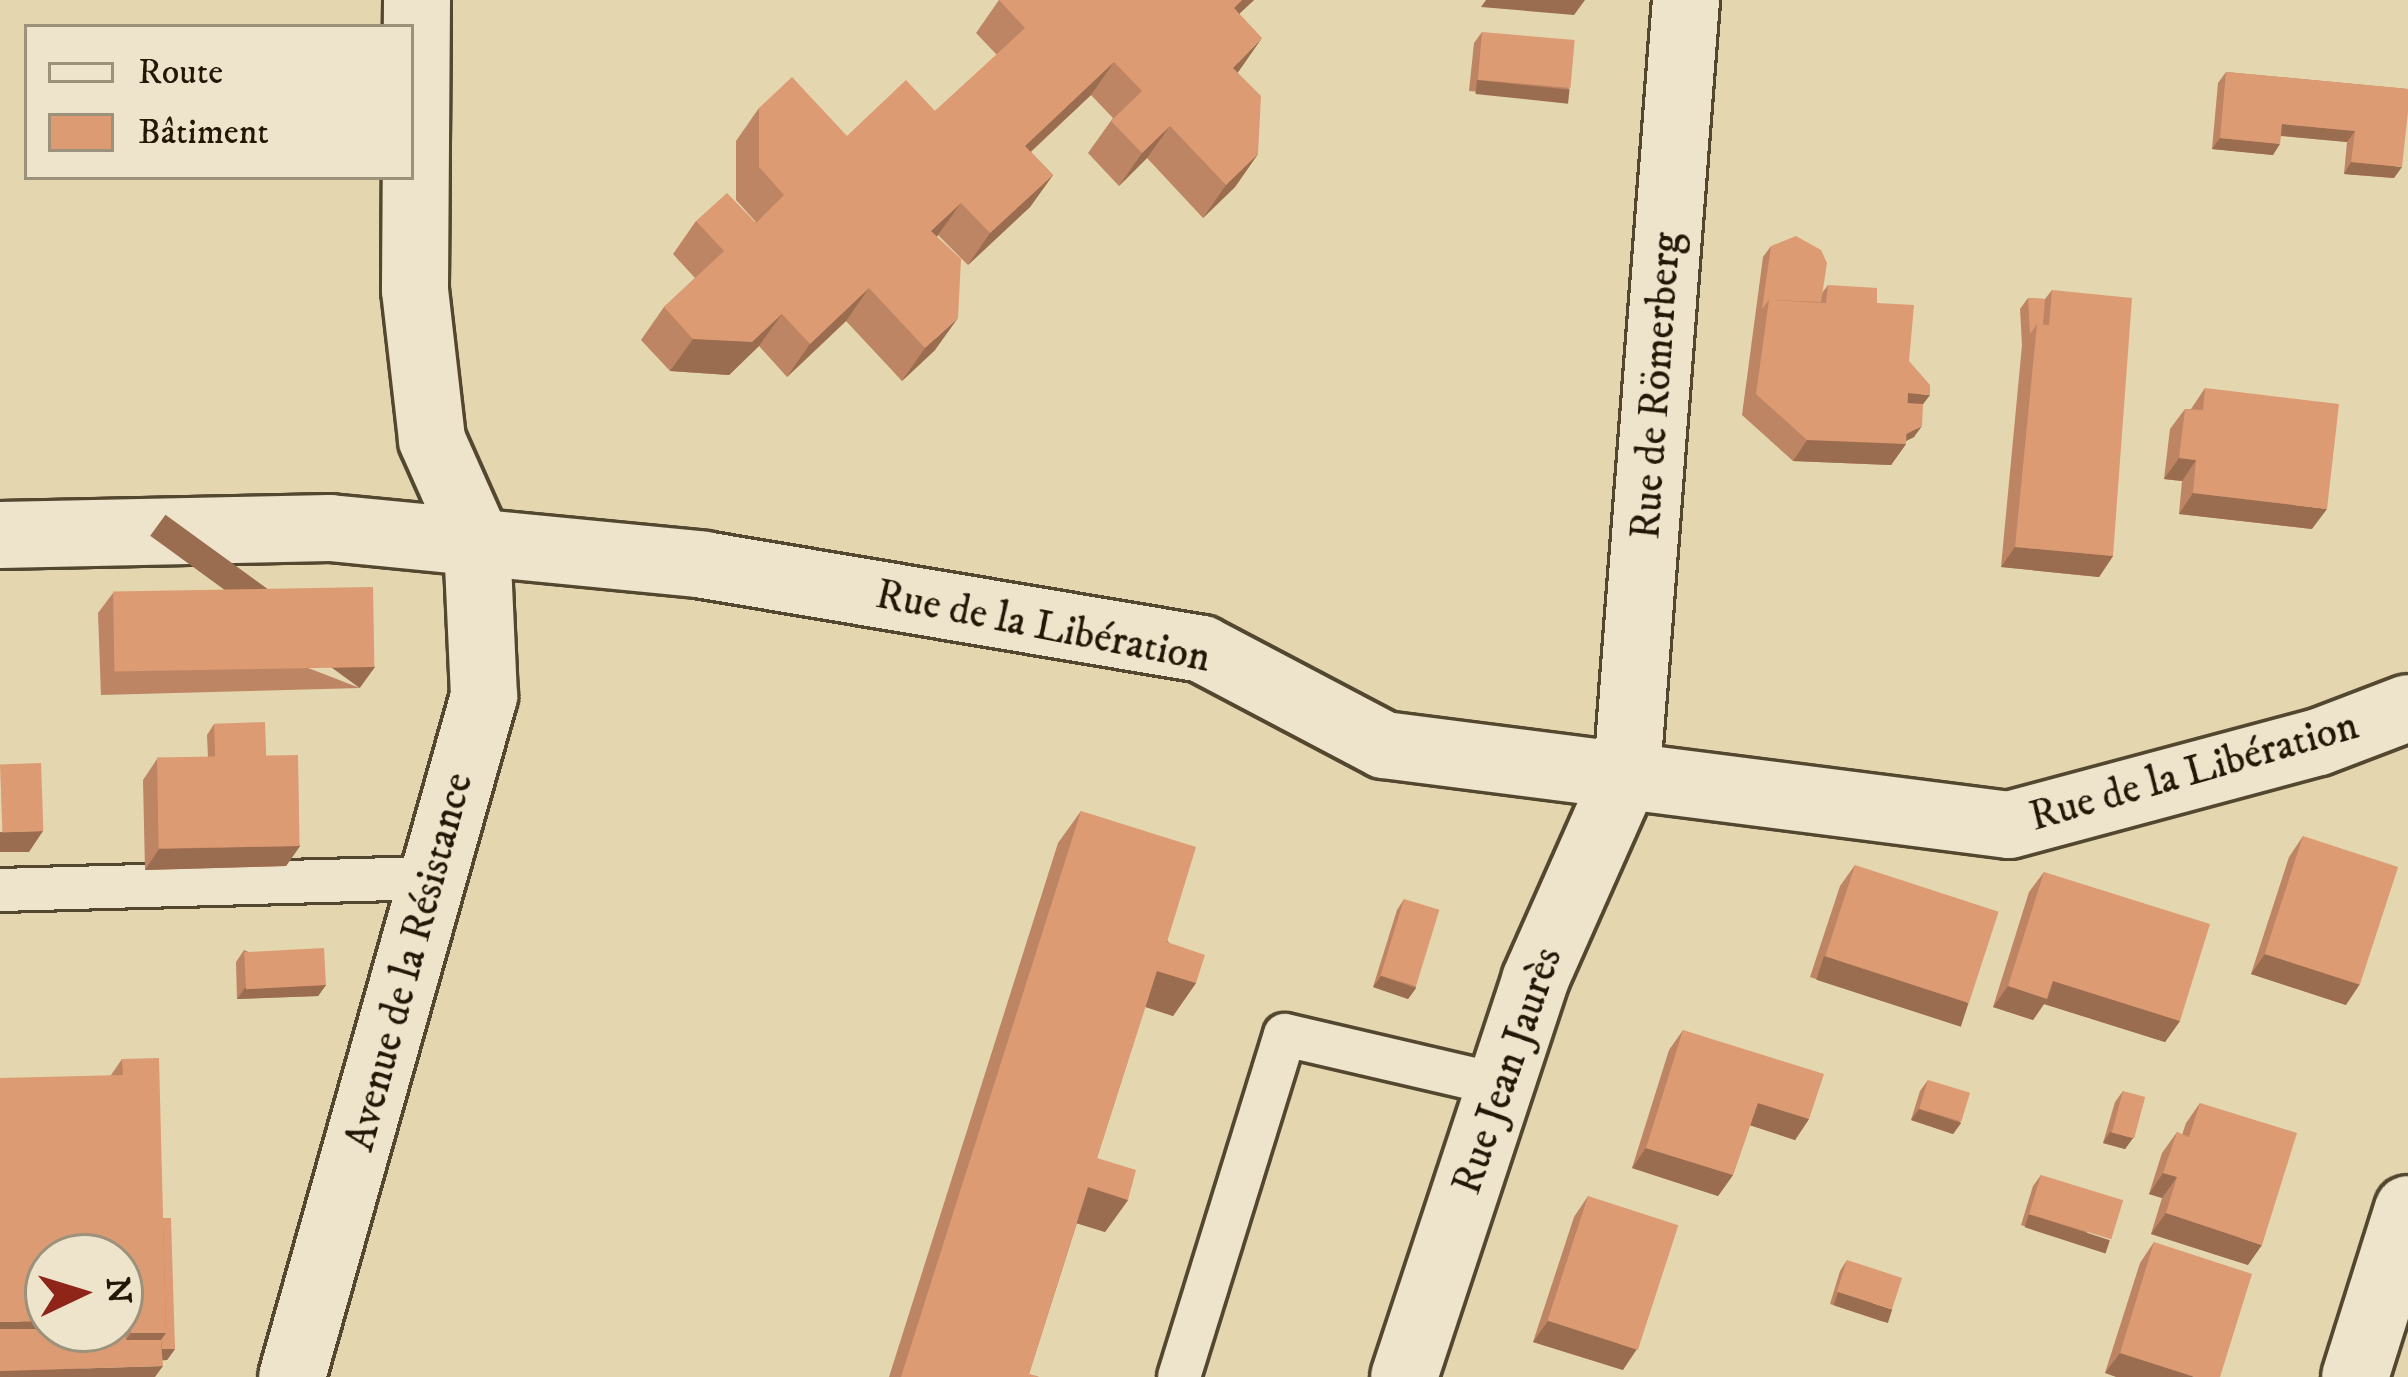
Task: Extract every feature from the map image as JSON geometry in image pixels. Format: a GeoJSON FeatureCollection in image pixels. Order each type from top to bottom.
{"type":"FeatureCollection","features":[{"type":"Feature","properties":{"kind":"street"},"geometry":{"type":"LineString","coordinates":[[417,0],[415,290],[432,440],[477,541]]}},
{"type":"Feature","properties":{"kind":"street","name":"Rue de Römerberg"},"geometry":{"type":"LineString","coordinates":[[1627,772],[1686,0]]}},
{"type":"Feature","properties":{"kind":"street","name":"Rue de la Libération"},"geometry":{"type":"LineString","coordinates":[[0,535],[310,528],[704,565],[1202,649],[1384,745],[1627,772],[2009,825],[2319,742],[2408,708]]}},
{"type":"Feature","properties":{"kind":"street","name":"Avenue de la Résistance"},"geometry":{"type":"LineString","coordinates":[[292,1377],[484,696],[477,541]]}},
{"type":"Feature","properties":{"kind":"street","name":"Rue Jean Jaurès"},"geometry":{"type":"LineString","coordinates":[[1404,1377],[1535,980],[1627,772]]}},
{"type":"Feature","properties":{"kind":"street"},"geometry":{"type":"LineString","coordinates":[[2355,1377],[2408,1209]]}},
{"type":"Feature","properties":{"kind":"lane"},"geometry":{"type":"LineString","coordinates":[[0,890],[434,878]]}},
{"type":"Feature","properties":{"kind":"lane"},"geometry":{"type":"LineString","coordinates":[[1179,1377],[1285,1034],[1500,1085]]}},
{"type":"Feature","properties":{"kind":"building"},"geometry":{"type":"Polygon","coordinates":[[[999,0],[1242,0],[1234,8],[1262,38],[1233,68],[1261,96],[1258,154],[1226,185],[1170,126],[1142,153],[1111,121],[1142,91],[1114,62],[1025,146],[1053,175],[990,233],[961,203],[931,231],[961,259],[958,318],[925,348],[869,288],[810,344],[782,314],[752,342],[693,339],[664,307],[724,251],[696,221],[727,193],[756,223],[784,195],[759,167],[759,108],[792,77],[847,136],[906,80],[935,111],[1025,28],[999,0]]]}},
{"type":"Feature","properties":{"kind":"building"},"geometry":{"type":"Polygon","coordinates":[[[1482,32],[1575,40],[1570,88],[1478,80],[1482,32]]]}},
{"type":"Feature","properties":{"kind":"building"},"geometry":{"type":"Polygon","coordinates":[[[2226,72],[2408,89],[2402,167],[2351,162],[2355,131],[2282,124],[2280,144],[2220,138],[2226,72]]]}},
{"type":"Feature","properties":{"kind":"building"},"geometry":{"type":"Polygon","coordinates":[[[1796,236],[1821,250],[1827,263],[1821,302],[1769,300],[1762,309],[1771,246],[1796,236]]]}},
{"type":"Feature","properties":{"kind":"building"},"geometry":{"type":"Polygon","coordinates":[[[1828,285],[1877,288],[1877,303],[1914,305],[1909,361],[1930,385],[1930,395],[1908,393],[1906,444],[1807,440],[1756,394],[1769,300],[1826,303],[1828,285]]]}},
{"type":"Feature","properties":{"kind":"building"},"geometry":{"type":"Polygon","coordinates":[[[2052,290],[2132,298],[2113,556],[2015,547],[2037,324],[2049,325],[2052,290]]]}},
{"type":"Feature","properties":{"kind":"building"},"geometry":{"type":"Polygon","coordinates":[[[2028,298],[2045,299],[2043,325],[2037,324],[2030,334],[2028,298]]]}},
{"type":"Feature","properties":{"kind":"building"},"geometry":{"type":"Polygon","coordinates":[[[2205,388],[2339,404],[2327,509],[2193,493],[2196,460],[2179,458],[2185,409],[2203,410],[2205,388]]]}},
{"type":"Feature","properties":{"kind":"building"},"geometry":{"type":"Polygon","coordinates":[[[1907,403],[1923,404],[1922,426],[1906,434],[1907,403]]]}},
{"type":"Feature","properties":{"kind":"building"},"geometry":{"type":"Polygon","coordinates":[[[373,587],[374,667],[114,672],[113,592],[373,587]]]}},
{"type":"Feature","properties":{"kind":"building"},"geometry":{"type":"Polygon","coordinates":[[[265,722],[266,756],[215,758],[214,724],[265,722]]]}},
{"type":"Feature","properties":{"kind":"building"},"geometry":{"type":"Polygon","coordinates":[[[298,755],[300,846],[159,848],[157,757],[298,755]]]}},
{"type":"Feature","properties":{"kind":"building"},"geometry":{"type":"Polygon","coordinates":[[[41,763],[43,831],[2,832],[0,764],[41,763]]]}},
{"type":"Feature","properties":{"kind":"building"},"geometry":{"type":"Polygon","coordinates":[[[1081,811],[1196,847],[1167,942],[1205,955],[1196,983],[1157,971],[1097,1158],[1136,1170],[1128,1200],[1088,1187],[1029,1374],[1039,1377],[901,1377],[1081,811]]]}},
{"type":"Feature","properties":{"kind":"building"},"geometry":{"type":"Polygon","coordinates":[[[2303,836],[2398,867],[2360,985],[2265,954],[2303,836]]]}},
{"type":"Feature","properties":{"kind":"building"},"geometry":{"type":"Polygon","coordinates":[[[1855,865],[1999,912],[1969,1003],[1825,956],[1855,865]]]}},
{"type":"Feature","properties":{"kind":"building"},"geometry":{"type":"Polygon","coordinates":[[[2044,872],[2210,924],[2180,1021],[2053,981],[2047,999],[2008,986],[2044,872]]]}},
{"type":"Feature","properties":{"kind":"building"},"geometry":{"type":"Polygon","coordinates":[[[1404,899],[1439,910],[1416,986],[1381,976],[1404,899]]]}},
{"type":"Feature","properties":{"kind":"building"},"geometry":{"type":"Polygon","coordinates":[[[324,948],[326,985],[246,989],[244,952],[324,948]]]}},
{"type":"Feature","properties":{"kind":"building"},"geometry":{"type":"Polygon","coordinates":[[[1683,1030],[1824,1074],[1809,1119],[1758,1103],[1733,1175],[1646,1148],[1683,1030]]]}},
{"type":"Feature","properties":{"kind":"building"},"geometry":{"type":"Polygon","coordinates":[[[159,1058],[166,1333],[144,1333],[144,1233],[24,1233],[24,1322],[0,1322],[0,1078],[123,1075],[122,1059],[159,1058]]]}},
{"type":"Feature","properties":{"kind":"building"},"geometry":{"type":"Polygon","coordinates":[[[1928,1080],[1970,1093],[1961,1122],[1919,1109],[1928,1080]]]}},
{"type":"Feature","properties":{"kind":"building"},"geometry":{"type":"Polygon","coordinates":[[[2123,1091],[2145,1097],[2134,1138],[2112,1133],[2123,1091]]]}},
{"type":"Feature","properties":{"kind":"building"},"geometry":{"type":"Polygon","coordinates":[[[2200,1103],[2297,1133],[2262,1245],[2166,1213],[2177,1177],[2163,1173],[2177,1132],[2189,1137],[2200,1103]]]}},
{"type":"Feature","properties":{"kind":"building"},"geometry":{"type":"Polygon","coordinates":[[[2041,1175],[2123,1200],[2111,1239],[2029,1214],[2041,1175]]]}},
{"type":"Feature","properties":{"kind":"building"},"geometry":{"type":"Polygon","coordinates":[[[1588,1196],[1678,1225],[1638,1350],[1548,1321],[1588,1196]]]}},
{"type":"Feature","properties":{"kind":"building"},"geometry":{"type":"Polygon","coordinates":[[[163,1218],[171,1218],[175,1349],[162,1349],[161,1340],[166,1333],[163,1218]]]}},
{"type":"Feature","properties":{"kind":"building"},"geometry":{"type":"Polygon","coordinates":[[[2154,1242],[2252,1274],[2220,1377],[2195,1377],[2120,1353],[2154,1242]]]}},
{"type":"Feature","properties":{"kind":"building"},"geometry":{"type":"Polygon","coordinates":[[[1847,1260],[1902,1278],[1892,1309],[1837,1291],[1847,1260]]]}},
{"type":"Feature","properties":{"kind":"building"},"geometry":{"type":"Polygon","coordinates":[[[0,1329],[24,1329],[24,1353],[144,1353],[144,1340],[161,1340],[163,1366],[0,1371],[0,1329]]]}}]}
